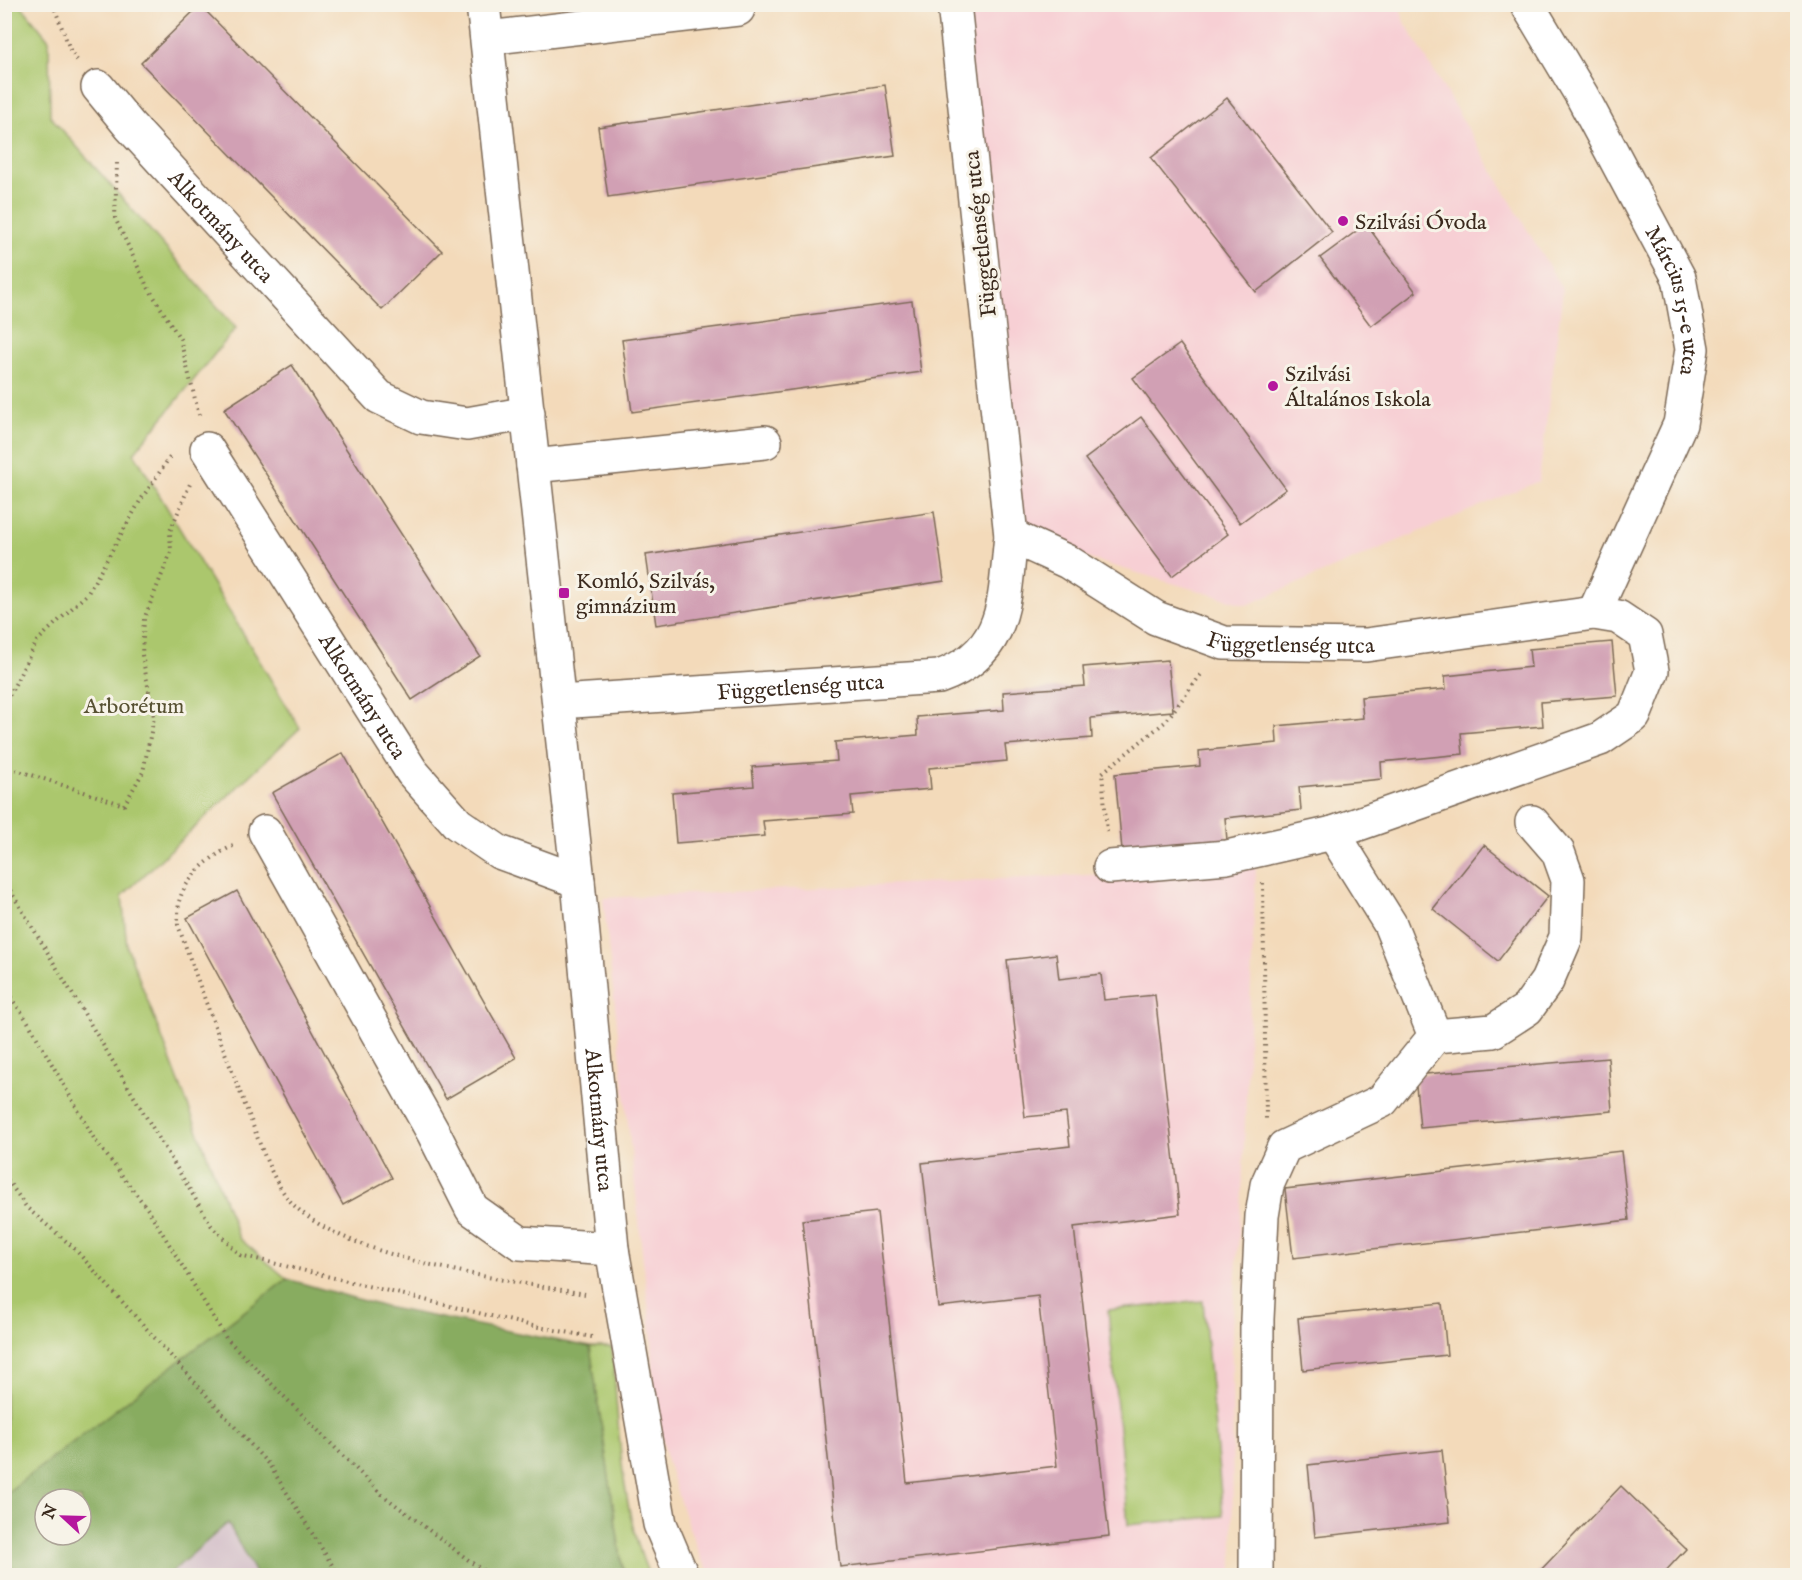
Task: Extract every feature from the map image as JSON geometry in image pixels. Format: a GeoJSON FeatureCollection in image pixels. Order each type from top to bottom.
{"type":"FeatureCollection","features":[{"type":"Feature","properties":{"kind":"street","name":"Alkotmány utca"},"geometry":{"type":"LineString","coordinates":[[483,4],[578,881],[612,1249],[660,1524],[682,1575]]}},
{"type":"Feature","properties":{"kind":"street","name":"Függetlenség utca"},"geometry":{"type":"LineString","coordinates":[[559,702],[939,677],[963,668],[992,638],[1003,609],[1011,536],[954,4]]}},
{"type":"Feature","properties":{"kind":"street","name":"Március 15-e utca"},"geometry":{"type":"LineString","coordinates":[[1527,4],[1582,96],[1679,278],[1692,349],[1680,424],[1594,613]]}},
{"type":"Feature","properties":{"kind":"street"},"geometry":{"type":"LineString","coordinates":[[487,38],[738,9]]}},
{"type":"Feature","properties":{"kind":"street","name":"Alkotmány utca"},"geometry":{"type":"LineString","coordinates":[[98,87],[130,126],[379,397],[421,417],[467,424],[528,413]]}},
{"type":"Feature","properties":{"kind":"street","name":"Alkotmány utca"},"geometry":{"type":"LineString","coordinates":[[200,436],[412,772],[458,824],[499,852],[578,881]]}},
{"type":"Feature","properties":{"kind":"street"},"geometry":{"type":"LineString","coordinates":[[533,466],[765,442]]}},
{"type":"Feature","properties":{"kind":"street","name":"Függetlenség utca"},"geometry":{"type":"LineString","coordinates":[[1011,536],[1068,562],[1156,618],[1224,643],[1366,645],[1594,613]]}},
{"type":"Feature","properties":{"kind":"street"},"geometry":{"type":"LineString","coordinates":[[1110,867],[1227,856],[1333,834],[1600,740],[1634,716],[1652,671],[1645,635],[1618,617],[1594,613]]}},
{"type":"Feature","properties":{"kind":"street"},"geometry":{"type":"LineString","coordinates":[[1257,1575],[1257,1319],[1262,1216],[1267,1185],[1284,1148],[1382,1101],[1435,1036],[1493,1031],[1527,1009],[1547,981],[1566,937],[1568,880],[1558,852],[1532,822]]}},
{"type":"Feature","properties":{"kind":"street"},"geometry":{"type":"LineString","coordinates":[[265,832],[434,1134],[472,1209],[520,1243],[612,1249]]}},
{"type":"Feature","properties":{"kind":"street"},"geometry":{"type":"LineString","coordinates":[[1333,834],[1390,924],[1435,1036]]}},
{"type":"Feature","properties":{"kind":"path"},"geometry":{"type":"LineString","coordinates":[[54,4],[71,52],[98,87]]}},
{"type":"Feature","properties":{"kind":"path"},"geometry":{"type":"LineString","coordinates":[[4,766],[124,806],[143,772],[154,717],[142,655],[144,619],[171,552],[170,531],[200,436],[199,414],[180,339],[146,284],[115,218],[116,168],[130,126]]}},
{"type":"Feature","properties":{"kind":"path"},"geometry":{"type":"LineString","coordinates":[[199,414],[200,436]]}},
{"type":"Feature","properties":{"kind":"path"},"geometry":{"type":"LineString","coordinates":[[4,706],[37,641],[88,593],[141,501],[173,453]]}},
{"type":"Feature","properties":{"kind":"path"},"geometry":{"type":"LineString","coordinates":[[1110,867],[1102,773],[1165,722],[1224,643]]}},
{"type":"Feature","properties":{"kind":"path"},"geometry":{"type":"LineString","coordinates":[[265,832],[215,854],[190,881],[180,900],[178,925],[264,1153],[286,1197],[317,1223],[347,1238],[423,1264],[621,1301]]}},
{"type":"Feature","properties":{"kind":"path"},"geometry":{"type":"LineString","coordinates":[[1263,849],[1266,1127]]}},
{"type":"Feature","properties":{"kind":"path"},"geometry":{"type":"LineString","coordinates":[[4,880],[211,1225],[240,1255],[589,1338],[626,1333]]}},
{"type":"Feature","properties":{"kind":"path"},"geometry":{"type":"LineString","coordinates":[[4,987],[28,1022],[94,1140],[149,1211],[226,1338],[380,1493],[478,1568],[493,1575]]}},
{"type":"Feature","properties":{"kind":"path"},"geometry":{"type":"LineString","coordinates":[[4,1175],[27,1208],[73,1247],[270,1466],[339,1575]]}},
{"type":"Feature","properties":{"kind":"shaded area","name":"Szilvási Általános Iskola"},"geometry":{"type":"Polygon","coordinates":[[[954,5],[1400,5],[1403,19],[1563,290],[1539,481],[1247,605],[1011,536],[954,5]]]}},
{"type":"Feature","properties":{"kind":"shaded area"},"geometry":{"type":"Polygon","coordinates":[[[1256,867],[1242,1192],[1232,1328],[1233,1575],[713,1575],[701,1560],[683,1511],[668,1464],[654,1401],[652,1340],[603,898],[1256,867]]]}},
{"type":"Feature","properties":{"kind":"shaded area"},"geometry":{"type":"Polygon","coordinates":[[[228,1523],[256,1575],[168,1576],[228,1523]]]}},
{"type":"Feature","properties":{"kind":"green space","name":"Arborétum"},"geometry":{"type":"Polygon","coordinates":[[[20,4],[49,40],[50,116],[236,328],[134,453],[300,728],[122,896],[127,947],[239,1238],[287,1279],[5,1494],[4,5],[20,4]]]}},
{"type":"Feature","properties":{"kind":"green space"},"geometry":{"type":"Polygon","coordinates":[[[287,1279],[385,1307],[590,1347],[622,1566],[626,1575],[256,1575],[228,1523],[168,1575],[20,1575],[5,1561],[5,1494],[287,1279]]]}},
{"type":"Feature","properties":{"kind":"green space"},"geometry":{"type":"Polygon","coordinates":[[[1203,1301],[1223,1516],[1128,1525],[1108,1310],[1203,1301]]]}},
{"type":"Feature","properties":{"kind":"green space"},"geometry":{"type":"Polygon","coordinates":[[[590,1347],[612,1347],[626,1492],[639,1548],[649,1575],[626,1575],[622,1566],[590,1347]]]}},
{"type":"Feature","properties":{"kind":"building"},"geometry":{"type":"Polygon","coordinates":[[[200,5],[442,251],[382,310],[141,63],[200,5]]]}},
{"type":"Feature","properties":{"kind":"building"},"geometry":{"type":"Polygon","coordinates":[[[885,85],[895,156],[608,197],[598,127],[885,85]]]}},
{"type":"Feature","properties":{"kind":"building"},"geometry":{"type":"Polygon","coordinates":[[[1227,98],[1332,232],[1256,292],[1151,158],[1227,98]]]}},
{"type":"Feature","properties":{"kind":"building"},"geometry":{"type":"Polygon","coordinates":[[[1366,224],[1416,292],[1371,326],[1320,258],[1366,224]]]}},
{"type":"Feature","properties":{"kind":"building"},"geometry":{"type":"Polygon","coordinates":[[[912,301],[921,372],[632,412],[622,340],[912,301]]]}},
{"type":"Feature","properties":{"kind":"building"},"geometry":{"type":"Polygon","coordinates":[[[1180,344],[1286,489],[1240,523],[1133,378],[1180,344]]]}},
{"type":"Feature","properties":{"kind":"building"},"geometry":{"type":"Polygon","coordinates":[[[292,365],[480,656],[412,700],[224,409],[292,365]]]}},
{"type":"Feature","properties":{"kind":"building"},"geometry":{"type":"Polygon","coordinates":[[[1141,417],[1228,534],[1172,576],[1085,459],[1141,417]]]}},
{"type":"Feature","properties":{"kind":"building"},"geometry":{"type":"Polygon","coordinates":[[[934,512],[944,581],[656,625],[646,555],[934,512]]]}},
{"type":"Feature","properties":{"kind":"building"},"geometry":{"type":"Polygon","coordinates":[[[1612,642],[1617,696],[1541,702],[1543,726],[1461,733],[1463,754],[1381,762],[1382,779],[1299,787],[1301,810],[1225,818],[1227,840],[1122,850],[1115,774],[1200,766],[1199,751],[1277,743],[1276,726],[1363,718],[1361,697],[1446,689],[1445,676],[1531,667],[1529,649],[1612,642]]]}},
{"type":"Feature","properties":{"kind":"building"},"geometry":{"type":"Polygon","coordinates":[[[1168,660],[1173,711],[1091,718],[1092,738],[1005,745],[1007,761],[929,768],[931,789],[851,796],[853,814],[763,821],[765,836],[676,843],[672,793],[754,786],[752,767],[837,761],[835,742],[918,735],[917,717],[1004,710],[1003,692],[1085,686],[1083,667],[1168,660]]]}},
{"type":"Feature","properties":{"kind":"building"},"geometry":{"type":"Polygon","coordinates":[[[343,753],[516,1058],[446,1099],[272,793],[343,753]]]}},
{"type":"Feature","properties":{"kind":"building"},"geometry":{"type":"Polygon","coordinates":[[[1484,845],[1548,896],[1498,961],[1433,909],[1484,845]]]}},
{"type":"Feature","properties":{"kind":"building"},"geometry":{"type":"Polygon","coordinates":[[[237,891],[392,1178],[343,1205],[187,918],[237,891]]]}},
{"type":"Feature","properties":{"kind":"building"},"geometry":{"type":"Polygon","coordinates":[[[1056,954],[1059,979],[1101,974],[1104,1000],[1155,995],[1180,1214],[1074,1227],[1109,1536],[840,1567],[802,1220],[877,1212],[907,1483],[1057,1466],[1038,1296],[938,1307],[922,1163],[1070,1146],[1066,1113],[1025,1117],[1007,960],[1056,954]]]}},
{"type":"Feature","properties":{"kind":"building"},"geometry":{"type":"Polygon","coordinates":[[[1608,1058],[1612,1111],[1420,1128],[1415,1075],[1608,1058]]]}},
{"type":"Feature","properties":{"kind":"building"},"geometry":{"type":"Polygon","coordinates":[[[1621,1151],[1629,1220],[1293,1258],[1285,1189],[1621,1151]]]}},
{"type":"Feature","properties":{"kind":"building"},"geometry":{"type":"Polygon","coordinates":[[[1442,1303],[1447,1355],[1303,1370],[1298,1318],[1442,1303]]]}},
{"type":"Feature","properties":{"kind":"building"},"geometry":{"type":"Polygon","coordinates":[[[1442,1450],[1450,1522],[1315,1537],[1308,1465],[1442,1450]]]}},
{"type":"Feature","properties":{"kind":"building"},"geometry":{"type":"Polygon","coordinates":[[[1621,1486],[1686,1549],[1661,1576],[1535,1576],[1621,1486]]]}},
{"type":"Feature","properties":{"kind":"place","name":"Szilvási Óvoda"},"geometry":{"type":"Point","coordinates":[1343,221]}},
{"type":"Feature","properties":{"kind":"place","name":"Szilvási Általános Iskola"},"geometry":{"type":"Point","coordinates":[1273,386]}},
{"type":"Feature","properties":{"kind":"place","name":"Komló, Szilvás, gimnázium"},"geometry":{"type":"Point","coordinates":[564,593]}}]}
